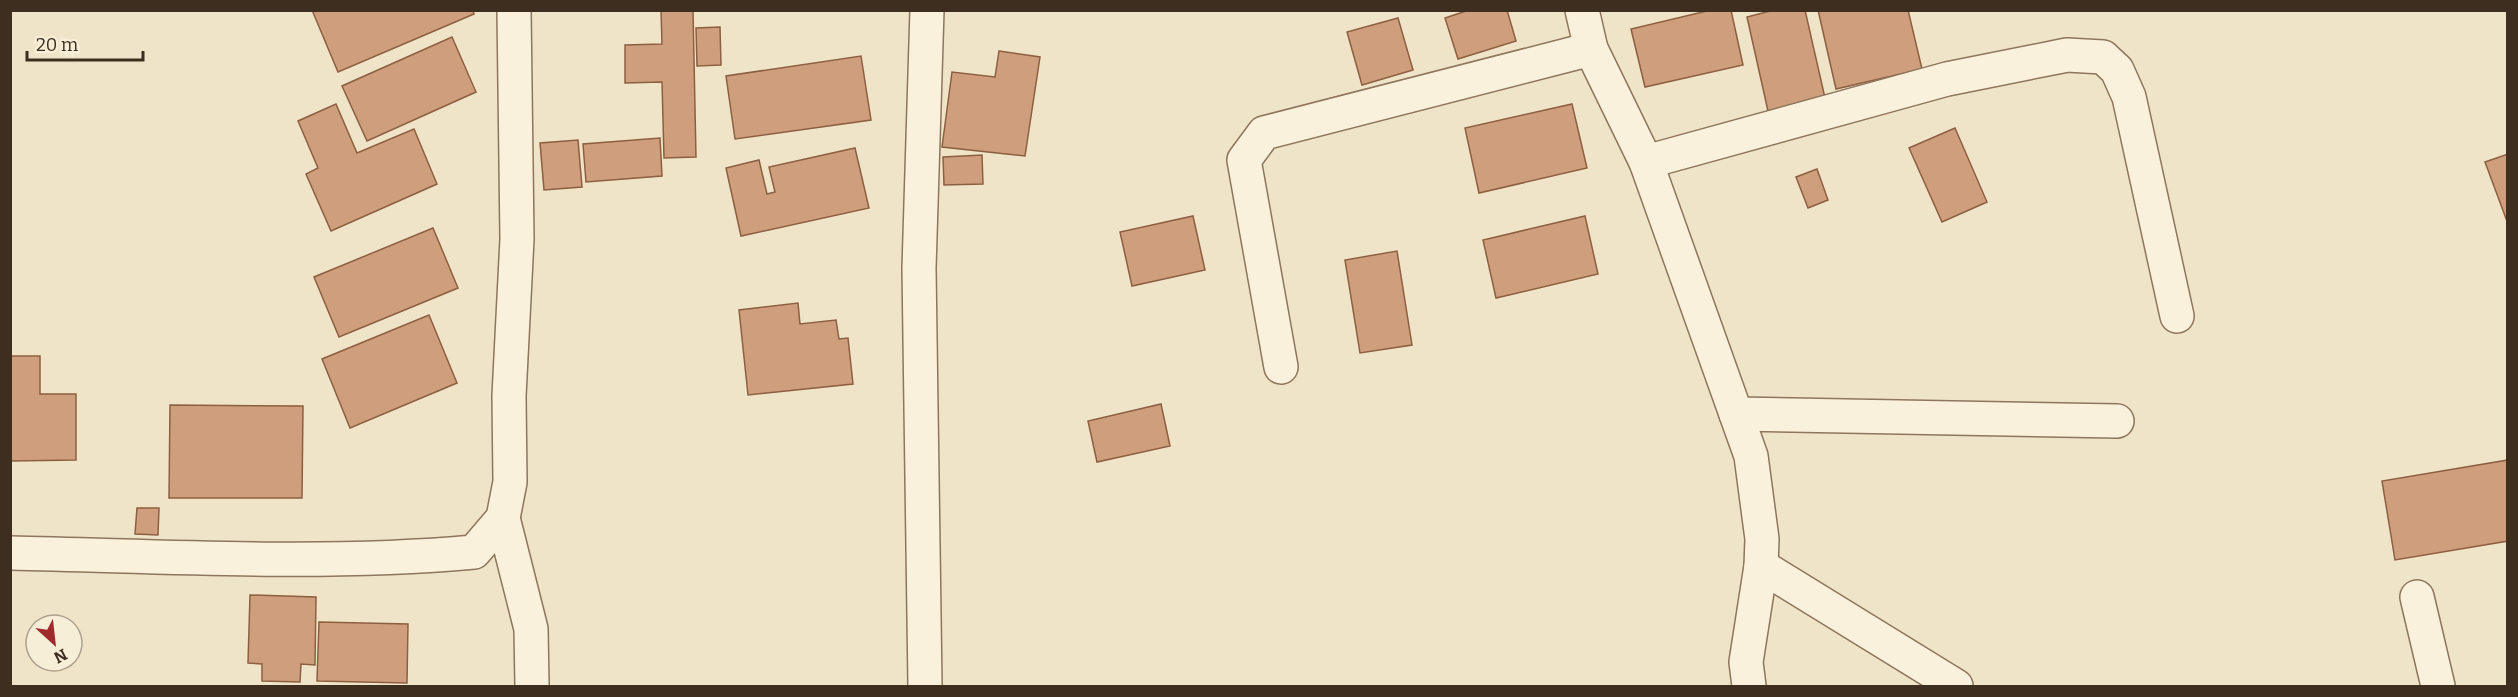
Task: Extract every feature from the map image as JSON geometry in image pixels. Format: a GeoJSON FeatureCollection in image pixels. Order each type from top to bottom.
{"type":"FeatureCollection","features":[{"type":"Feature","properties":{"kind":"street"},"geometry":{"type":"LineString","coordinates":[[513,10],[517,239],[509,396],[510,482],[503,518],[531,629],[532,687]]}},
{"type":"Feature","properties":{"kind":"street"},"geometry":{"type":"LineString","coordinates":[[925,687],[920,268],[927,10]]}},
{"type":"Feature","properties":{"kind":"street"},"geometry":{"type":"LineString","coordinates":[[1582,10],[1591,49],[1646,162],[1751,456],[1758,490],[1761,566],[1746,662],[1749,687]]}},
{"type":"Feature","properties":{"kind":"street"},"geometry":{"type":"LineString","coordinates":[[1281,367],[1244,160],[1264,133],[1591,49]]}},
{"type":"Feature","properties":{"kind":"street"},"geometry":{"type":"LineString","coordinates":[[1646,162],[1947,80],[2067,55],[2103,57],[2117,70],[2129,97],[2177,316]]}},
{"type":"Feature","properties":{"kind":"street"},"geometry":{"type":"LineString","coordinates":[[1736,414],[2116,421]]}},
{"type":"Feature","properties":{"kind":"street"},"geometry":{"type":"LineString","coordinates":[[10,553],[231,558],[429,556],[474,552],[503,518]]}},
{"type":"Feature","properties":{"kind":"street"},"geometry":{"type":"LineString","coordinates":[[1761,566],[1956,687]]}},
{"type":"Feature","properties":{"kind":"street"},"geometry":{"type":"LineString","coordinates":[[2417,597],[2438,687]]}},
{"type":"Feature","properties":{"kind":"building"},"geometry":{"type":"Polygon","coordinates":[[[312,10],[473,10],[474,14],[338,72],[312,10]]]}},
{"type":"Feature","properties":{"kind":"building"},"geometry":{"type":"Polygon","coordinates":[[[661,10],[693,10],[696,157],[664,158],[662,82],[625,83],[625,45],[662,44],[661,10]]]}},
{"type":"Feature","properties":{"kind":"building"},"geometry":{"type":"Polygon","coordinates":[[[1469,10],[1507,10],[1516,41],[1458,59],[1445,18],[1469,10]]]}},
{"type":"Feature","properties":{"kind":"building"},"geometry":{"type":"Polygon","coordinates":[[[1711,10],[1731,10],[1743,65],[1645,87],[1631,29],[1711,10]]]}},
{"type":"Feature","properties":{"kind":"building"},"geometry":{"type":"Polygon","coordinates":[[[1774,10],[1805,10],[1825,98],[1768,111],[1747,17],[1774,10]]]}},
{"type":"Feature","properties":{"kind":"building"},"geometry":{"type":"Polygon","coordinates":[[[1818,10],[1908,10],[1922,69],[1836,89],[1818,10]]]}},
{"type":"Feature","properties":{"kind":"building"},"geometry":{"type":"Polygon","coordinates":[[[1398,18],[1413,70],[1362,85],[1347,32],[1398,18]]]}},
{"type":"Feature","properties":{"kind":"building"},"geometry":{"type":"Polygon","coordinates":[[[720,27],[721,65],[697,66],[696,28],[720,27]]]}},
{"type":"Feature","properties":{"kind":"building"},"geometry":{"type":"Polygon","coordinates":[[[452,37],[476,92],[367,141],[342,86],[452,37]]]}},
{"type":"Feature","properties":{"kind":"building"},"geometry":{"type":"Polygon","coordinates":[[[999,51],[1040,57],[1025,156],[942,147],[952,72],[995,77],[999,51]]]}},
{"type":"Feature","properties":{"kind":"building"},"geometry":{"type":"Polygon","coordinates":[[[861,56],[871,120],[735,139],[726,76],[861,56]]]}},
{"type":"Feature","properties":{"kind":"building"},"geometry":{"type":"Polygon","coordinates":[[[336,104],[357,153],[414,129],[437,184],[331,231],[306,174],[318,168],[298,121],[336,104]]]}},
{"type":"Feature","properties":{"kind":"building"},"geometry":{"type":"Polygon","coordinates":[[[1572,104],[1587,168],[1479,193],[1465,128],[1572,104]]]}},
{"type":"Feature","properties":{"kind":"building"},"geometry":{"type":"Polygon","coordinates":[[[1955,128],[1987,202],[1942,222],[1909,148],[1955,128]]]}},
{"type":"Feature","properties":{"kind":"building"},"geometry":{"type":"Polygon","coordinates":[[[660,138],[662,176],[586,182],[583,144],[660,138]]]}},
{"type":"Feature","properties":{"kind":"building"},"geometry":{"type":"Polygon","coordinates":[[[578,140],[582,187],[544,190],[540,143],[578,140]]]}},
{"type":"Feature","properties":{"kind":"building"},"geometry":{"type":"Polygon","coordinates":[[[855,148],[869,208],[741,236],[726,168],[759,160],[767,194],[775,192],[769,167],[855,148]]]}},
{"type":"Feature","properties":{"kind":"building"},"geometry":{"type":"Polygon","coordinates":[[[2508,154],[2508,224],[2485,162],[2508,154]]]}},
{"type":"Feature","properties":{"kind":"building"},"geometry":{"type":"Polygon","coordinates":[[[982,155],[983,184],[944,185],[943,157],[982,155]]]}},
{"type":"Feature","properties":{"kind":"building"},"geometry":{"type":"Polygon","coordinates":[[[1817,169],[1828,200],[1808,208],[1796,177],[1817,169]]]}},
{"type":"Feature","properties":{"kind":"building"},"geometry":{"type":"Polygon","coordinates":[[[1193,216],[1205,270],[1132,286],[1120,232],[1193,216]]]}},
{"type":"Feature","properties":{"kind":"building"},"geometry":{"type":"Polygon","coordinates":[[[1585,216],[1598,274],[1496,298],[1483,240],[1585,216]]]}},
{"type":"Feature","properties":{"kind":"building"},"geometry":{"type":"Polygon","coordinates":[[[433,228],[458,288],[339,337],[314,277],[433,228]]]}},
{"type":"Feature","properties":{"kind":"building"},"geometry":{"type":"Polygon","coordinates":[[[1397,251],[1412,345],[1360,353],[1345,260],[1397,251]]]}},
{"type":"Feature","properties":{"kind":"building"},"geometry":{"type":"Polygon","coordinates":[[[798,303],[800,324],[836,320],[839,339],[848,338],[853,384],[748,395],[739,310],[798,303]]]}},
{"type":"Feature","properties":{"kind":"building"},"geometry":{"type":"Polygon","coordinates":[[[429,315],[457,383],[350,428],[322,359],[429,315]]]}},
{"type":"Feature","properties":{"kind":"building"},"geometry":{"type":"Polygon","coordinates":[[[10,356],[40,356],[40,394],[76,394],[76,460],[10,461],[10,356]]]}},
{"type":"Feature","properties":{"kind":"building"},"geometry":{"type":"Polygon","coordinates":[[[1161,404],[1170,446],[1097,462],[1088,421],[1161,404]]]}},
{"type":"Feature","properties":{"kind":"building"},"geometry":{"type":"Polygon","coordinates":[[[170,405],[303,406],[302,498],[169,498],[170,405]]]}},
{"type":"Feature","properties":{"kind":"building"},"geometry":{"type":"Polygon","coordinates":[[[2508,460],[2508,541],[2395,560],[2382,481],[2508,460]]]}},
{"type":"Feature","properties":{"kind":"building"},"geometry":{"type":"Polygon","coordinates":[[[137,508],[159,508],[158,535],[135,534],[137,508]]]}},
{"type":"Feature","properties":{"kind":"building"},"geometry":{"type":"Polygon","coordinates":[[[250,595],[316,597],[315,665],[301,664],[300,682],[262,681],[262,664],[248,663],[250,595]]]}},
{"type":"Feature","properties":{"kind":"building"},"geometry":{"type":"Polygon","coordinates":[[[319,622],[408,624],[407,683],[317,681],[319,622]]]}}]}
